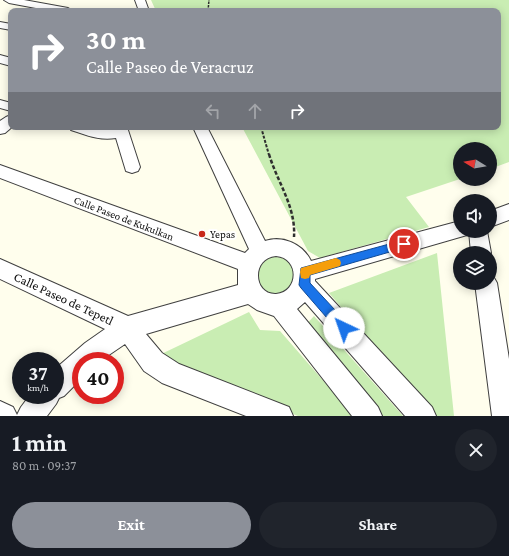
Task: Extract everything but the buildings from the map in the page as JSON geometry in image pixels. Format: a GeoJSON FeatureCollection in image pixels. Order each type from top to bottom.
{"type":"FeatureCollection","features":[{"type":"Feature","properties":{"kind":"street"},"geometry":{"type":"LineString","coordinates":[[0,3],[5,0]]}},
{"type":"Feature","properties":{"kind":"street"},"geometry":{"type":"LineString","coordinates":[[9,0],[52,8]]}},
{"type":"Feature","properties":{"kind":"street"},"geometry":{"type":"LineString","coordinates":[[0,129],[8,122]]}},
{"type":"Feature","properties":{"kind":"street"},"geometry":{"type":"LineString","coordinates":[[86,130],[109,135],[118,130]]}},
{"type":"Feature","properties":{"kind":"street"},"geometry":{"type":"LineString","coordinates":[[120,130],[132,167]]}},
{"type":"Feature","properties":{"kind":"street"},"geometry":{"type":"LineString","coordinates":[[201,130],[255,258]]}},
{"type":"Feature","properties":{"kind":"street","name":"Calle Paseo de Kukulkan"},"geometry":{"type":"LineString","coordinates":[[0,171],[255,258]]}},
{"type":"Feature","properties":{"kind":"street"},"geometry":{"type":"LineString","coordinates":[[497,216],[509,212]]}},
{"type":"Feature","properties":{"kind":"street"},"geometry":{"type":"LineString","coordinates":[[423,416],[305,278],[298,257],[282,248],[273,248],[255,258],[247,274],[248,283],[253,292],[265,301],[279,304],[288,302],[295,298],[305,278],[453,231]]}},
{"type":"Feature","properties":{"kind":"street","name":"Calle Paseo de Tepetl"},"geometry":{"type":"LineString","coordinates":[[0,269],[128,328]]}},
{"type":"Feature","properties":{"kind":"street"},"geometry":{"type":"LineString","coordinates":[[487,290],[505,416]]}},
{"type":"Feature","properties":{"kind":"street"},"geometry":{"type":"LineString","coordinates":[[92,352],[128,328],[253,292]]}},
{"type":"Feature","properties":{"kind":"street"},"geometry":{"type":"LineString","coordinates":[[279,304],[369,416]]}},
{"type":"Feature","properties":{"kind":"street"},"geometry":{"type":"LineString","coordinates":[[128,328],[145,353],[153,362],[166,371],[280,416]]}},
{"type":"Feature","properties":{"kind":"street"},"geometry":{"type":"LineString","coordinates":[[64,378],[72,370]]}},
{"type":"Feature","properties":{"kind":"street"},"geometry":{"type":"LineString","coordinates":[[30,416],[40,404]]}},
{"type":"Feature","properties":{"kind":"street"},"geometry":{"type":"LineString","coordinates":[[0,414],[4,416]]}},
{"type":"Feature","properties":{"kind":"path"},"geometry":{"type":"LineString","coordinates":[[262,130],[295,226],[290,252]]}},
{"type":"Feature","properties":{"kind":"green space"},"geometry":{"type":"Polygon","coordinates":[[[151,0],[509,0],[509,162],[497,166],[497,142],[453,142],[453,181],[406,197],[429,227],[320,258],[308,251],[244,130],[501,130],[501,8],[155,8],[151,0]]]}},
{"type":"Feature","properties":{"kind":"green space"},"geometry":{"type":"Polygon","coordinates":[[[437,253],[454,416],[433,416],[329,293],[437,253]]]}},
{"type":"Feature","properties":{"kind":"green space"},"geometry":{"type":"Polygon","coordinates":[[[272,257],[287,260],[296,273],[291,289],[281,294],[271,293],[265,290],[258,280],[258,273],[261,267],[265,261],[272,257]]]}},
{"type":"Feature","properties":{"kind":"green space"},"geometry":{"type":"Polygon","coordinates":[[[249,312],[260,330],[280,331],[354,416],[298,416],[153,358],[249,312]]]}},
{"type":"Feature","properties":{"kind":"green space"},"geometry":{"type":"Polygon","coordinates":[[[314,316],[403,416],[378,416],[304,327],[314,316]]]}},
{"type":"Feature","properties":{"kind":"slow traffic"},"geometry":{"type":"LineString","coordinates":[[305,274],[305,272],[336,263]]}},
{"type":"Feature","properties":{"kind":"place","name":"Yepas"},"geometry":{"type":"Point","coordinates":[202,234]}},
{"type":"Feature","properties":{"kind":"route"},"geometry":{"type":"LineString","coordinates":[[344,328],[304,285],[306,278],[305,272],[404,244]]}}]}
